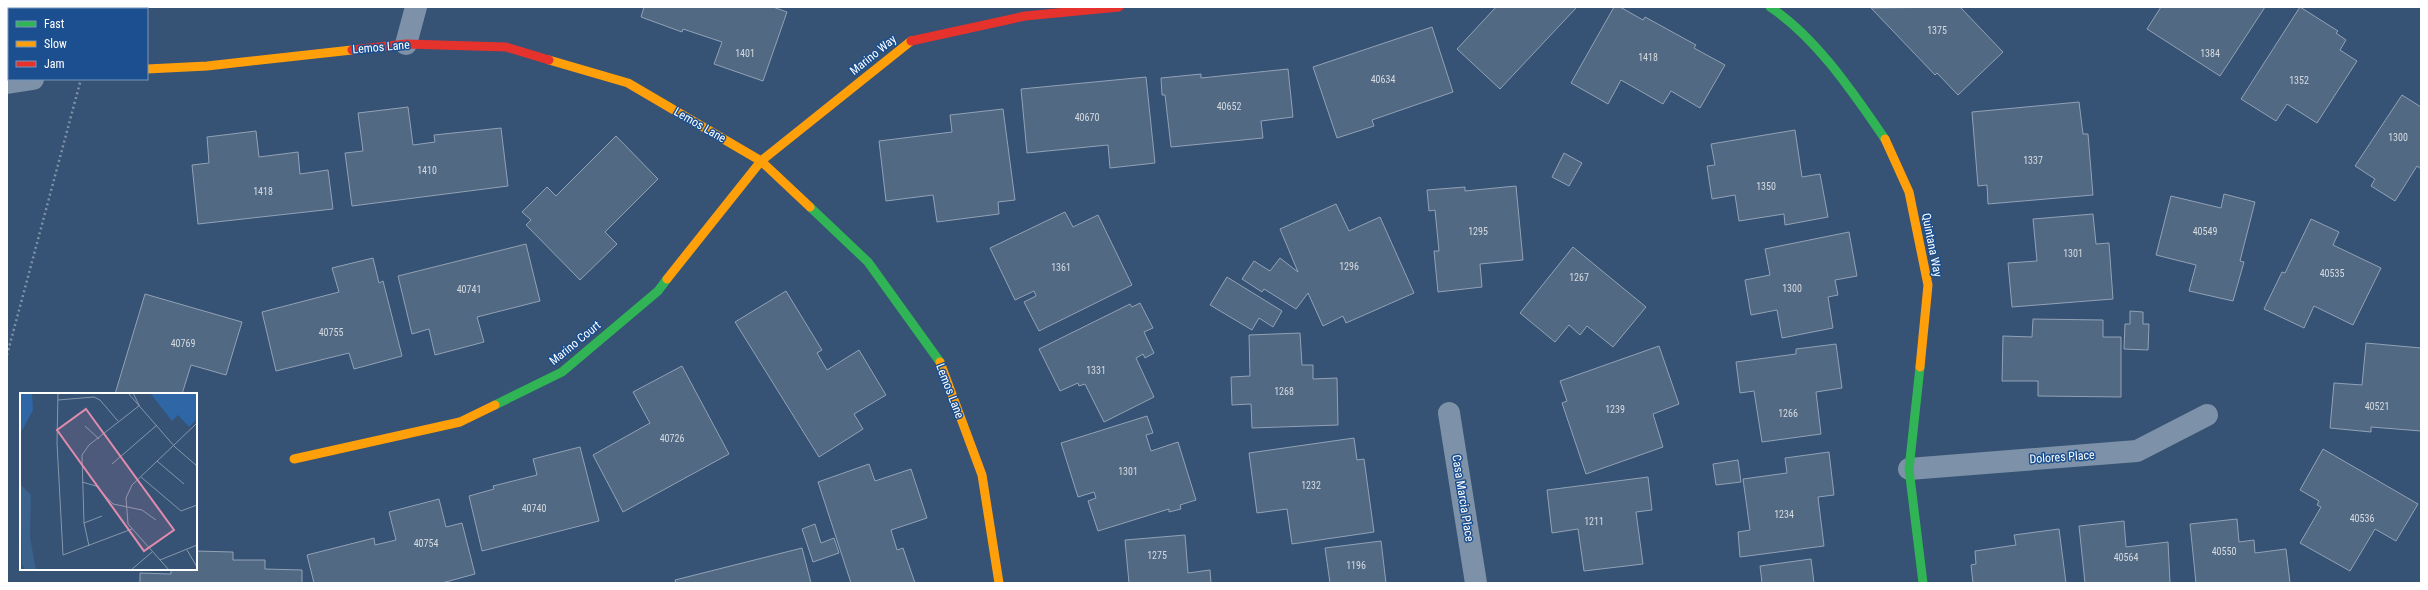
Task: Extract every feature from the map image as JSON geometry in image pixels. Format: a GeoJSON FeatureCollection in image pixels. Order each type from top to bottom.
{"type":"FeatureCollection","features":[{"type":"Feature","properties":{"kind":"street"},"geometry":{"type":"LineString","coordinates":[[406,44],[416,7]]}},
{"type":"Feature","properties":{"kind":"street","name":"Marino Way"},"geometry":{"type":"LineString","coordinates":[[761,161],[910,41],[1025,16],[1119,7]]}},
{"type":"Feature","properties":{"kind":"street","name":"Quintana Way"},"geometry":{"type":"LineString","coordinates":[[1770,7],[1784,16],[1818,51],[1857,98],[1888,143],[1909,192],[1928,285],[1909,468],[1923,583]]}},
{"type":"Feature","properties":{"kind":"street","name":"Lemos Lane"},"geometry":{"type":"LineString","coordinates":[[148,69],[207,66],[406,44],[506,48],[628,83],[761,161],[868,262],[940,362],[982,475],[999,583]]}},
{"type":"Feature","properties":{"kind":"street"},"geometry":{"type":"LineString","coordinates":[[7,83],[26,80]]}},
{"type":"Feature","properties":{"kind":"street","name":"Marino Court"},"geometry":{"type":"LineString","coordinates":[[294,459],[460,422],[562,372],[658,291],[761,161]]}},
{"type":"Feature","properties":{"kind":"street","name":"Casa Marcia Place"},"geometry":{"type":"LineString","coordinates":[[1449,413],[1476,583]]}},
{"type":"Feature","properties":{"kind":"street","name":"Dolores Place"},"geometry":{"type":"LineString","coordinates":[[1909,468],[2137,451],[2206,415]]}},
{"type":"Feature","properties":{"kind":"path"},"geometry":{"type":"LineString","coordinates":[[7,355],[81,80]]}},
{"type":"Feature","properties":{"kind":"building"},"geometry":{"type":"Polygon","coordinates":[[[644,7],[773,7],[787,12],[763,81],[714,64],[722,42],[683,29],[682,32],[641,17],[644,7]]]}},
{"type":"Feature","properties":{"kind":"building"},"geometry":{"type":"Polygon","coordinates":[[[1496,7],[1577,7],[1500,89],[1457,49],[1496,7]]]}},
{"type":"Feature","properties":{"kind":"building"},"geometry":{"type":"Polygon","coordinates":[[[1614,7],[1620,7],[1643,20],[1645,17],[1696,45],[1694,48],[1725,65],[1700,108],[1671,91],[1663,104],[1621,80],[1608,104],[1571,83],[1614,7]]]}},
{"type":"Feature","properties":{"kind":"building"},"geometry":{"type":"Polygon","coordinates":[[[1960,7],[2003,52],[1958,95],[1937,73],[1935,75],[1871,8],[1960,7]]]}},
{"type":"Feature","properties":{"kind":"building"},"geometry":{"type":"Polygon","coordinates":[[[2161,7],[2265,7],[2220,76],[2147,29],[2161,7]]]}},
{"type":"Feature","properties":{"kind":"building"},"geometry":{"type":"Polygon","coordinates":[[[2300,7],[2338,31],[2336,33],[2346,40],[2340,50],[2357,61],[2317,123],[2287,104],[2276,121],[2241,99],[2300,7]]]}},
{"type":"Feature","properties":{"kind":"building"},"geometry":{"type":"Polygon","coordinates":[[[1432,27],[1453,92],[1372,120],[1374,126],[1337,138],[1313,67],[1432,27]]]}},
{"type":"Feature","properties":{"kind":"building"},"geometry":{"type":"Polygon","coordinates":[[[1288,69],[1293,117],[1261,121],[1263,138],[1171,147],[1165,95],[1162,95],[1161,78],[1201,74],[1201,78],[1288,69]]]}},
{"type":"Feature","properties":{"kind":"building"},"geometry":{"type":"Polygon","coordinates":[[[1146,77],[1155,163],[1110,168],[1108,145],[1027,153],[1021,89],[1146,77]]]}},
{"type":"Feature","properties":{"kind":"building"},"geometry":{"type":"Polygon","coordinates":[[[2402,95],[2421,107],[2421,169],[2417,166],[2395,201],[2371,186],[2375,179],[2355,166],[2402,95]]]}},
{"type":"Feature","properties":{"kind":"building"},"geometry":{"type":"Polygon","coordinates":[[[2079,102],[2083,134],[2088,134],[2093,195],[1988,204],[1987,185],[1978,186],[1972,112],[2079,102]]]}},
{"type":"Feature","properties":{"kind":"building"},"geometry":{"type":"Polygon","coordinates":[[[408,107],[413,145],[435,142],[434,135],[501,128],[508,186],[352,206],[345,153],[363,151],[358,113],[408,107]]]}},
{"type":"Feature","properties":{"kind":"building"},"geometry":{"type":"Polygon","coordinates":[[[1003,109],[1015,200],[998,202],[999,214],[937,222],[933,195],[886,201],[879,141],[952,132],[950,115],[1003,109]]]}},
{"type":"Feature","properties":{"kind":"building"},"geometry":{"type":"Polygon","coordinates":[[[1795,130],[1802,177],[1820,174],[1828,217],[1785,225],[1784,214],[1739,221],[1735,195],[1712,199],[1707,166],[1715,165],[1711,144],[1795,130]]]}},
{"type":"Feature","properties":{"kind":"building"},"geometry":{"type":"Polygon","coordinates":[[[256,131],[259,157],[298,152],[300,174],[328,170],[333,209],[198,224],[192,165],[209,163],[207,137],[256,131]]]}},
{"type":"Feature","properties":{"kind":"building"},"geometry":{"type":"Polygon","coordinates":[[[616,136],[658,179],[605,232],[617,244],[580,280],[526,225],[531,220],[522,212],[547,187],[556,196],[616,136]]]}},
{"type":"Feature","properties":{"kind":"building"},"geometry":{"type":"Polygon","coordinates":[[[1564,153],[1582,163],[1569,186],[1552,177],[1564,153]]]}},
{"type":"Feature","properties":{"kind":"building"},"geometry":{"type":"Polygon","coordinates":[[[1516,186],[1523,260],[1480,264],[1482,287],[1438,292],[1434,251],[1439,251],[1435,210],[1429,211],[1427,190],[1465,187],[1465,191],[1516,186]]]}},
{"type":"Feature","properties":{"kind":"building"},"geometry":{"type":"Polygon","coordinates":[[[2224,194],[2255,202],[2240,261],[2244,262],[2233,301],[2189,291],[2196,265],[2156,255],[2171,196],[2221,208],[2224,194]]]}},
{"type":"Feature","properties":{"kind":"building"},"geometry":{"type":"Polygon","coordinates":[[[1336,204],[1349,231],[1380,217],[1414,293],[1346,323],[1343,316],[1323,326],[1308,293],[1296,309],[1264,289],[1262,292],[1242,279],[1254,261],[1270,271],[1280,258],[1298,272],[1280,229],[1336,204]]]}},
{"type":"Feature","properties":{"kind":"building"},"geometry":{"type":"Polygon","coordinates":[[[1065,212],[1073,227],[1098,215],[1132,285],[1039,331],[1024,302],[1036,296],[1034,291],[1015,300],[990,248],[1065,212]]]}},
{"type":"Feature","properties":{"kind":"building"},"geometry":{"type":"Polygon","coordinates":[[[2093,214],[2096,244],[2109,243],[2113,299],[2012,307],[2008,263],[2037,261],[2033,219],[2093,214]]]}},
{"type":"Feature","properties":{"kind":"building"},"geometry":{"type":"Polygon","coordinates":[[[2311,219],[2339,232],[2333,245],[2381,268],[2353,325],[2314,306],[2304,328],[2264,309],[2282,272],[2285,273],[2311,219]]]}},
{"type":"Feature","properties":{"kind":"building"},"geometry":{"type":"Polygon","coordinates":[[[1849,232],[1857,276],[1835,280],[1838,295],[1828,297],[1833,328],[1782,338],[1777,310],[1751,315],[1745,280],[1770,275],[1765,249],[1849,232]]]}},
{"type":"Feature","properties":{"kind":"building"},"geometry":{"type":"Polygon","coordinates":[[[526,244],[540,301],[477,317],[484,342],[435,355],[429,329],[412,334],[398,276],[526,244]]]}},
{"type":"Feature","properties":{"kind":"building"},"geometry":{"type":"Polygon","coordinates":[[[1573,247],[1646,307],[1613,347],[1587,326],[1580,335],[1569,325],[1555,342],[1520,313],[1573,247]]]}},
{"type":"Feature","properties":{"kind":"building"},"geometry":{"type":"Polygon","coordinates":[[[373,258],[379,283],[383,281],[402,356],[354,369],[349,353],[276,371],[262,312],[339,292],[332,268],[373,258]]]}},
{"type":"Feature","properties":{"kind":"building"},"geometry":{"type":"Polygon","coordinates":[[[1227,277],[1282,311],[1273,327],[1259,318],[1252,330],[1210,305],[1227,277]]]}},
{"type":"Feature","properties":{"kind":"building"},"geometry":{"type":"Polygon","coordinates":[[[786,291],[822,350],[817,353],[827,370],[859,350],[886,395],[854,414],[863,429],[819,457],[735,322],[786,291]]]}},
{"type":"Feature","properties":{"kind":"building"},"geometry":{"type":"Polygon","coordinates":[[[145,294],[242,322],[226,375],[191,365],[182,393],[115,393],[145,294]]]}},
{"type":"Feature","properties":{"kind":"building"},"geometry":{"type":"Polygon","coordinates":[[[1140,303],[1153,328],[1144,332],[1154,353],[1145,358],[1143,354],[1136,358],[1154,397],[1104,422],[1085,384],[1079,386],[1078,383],[1060,391],[1039,349],[1130,304],[1132,307],[1140,303]]]}},
{"type":"Feature","properties":{"kind":"building"},"geometry":{"type":"Polygon","coordinates":[[[2130,311],[2143,312],[2143,324],[2149,324],[2148,350],[2124,349],[2125,324],[2130,324],[2130,311]]]}},
{"type":"Feature","properties":{"kind":"building"},"geometry":{"type":"Polygon","coordinates":[[[2033,319],[2103,320],[2103,337],[2121,337],[2121,397],[2038,396],[2038,381],[2002,381],[2003,336],[2032,337],[2033,319]]]}},
{"type":"Feature","properties":{"kind":"building"},"geometry":{"type":"Polygon","coordinates":[[[1300,333],[1302,365],[1313,365],[1313,379],[1337,378],[1338,425],[1252,428],[1251,404],[1232,405],[1231,377],[1250,376],[1249,335],[1300,333]]]}},
{"type":"Feature","properties":{"kind":"building"},"geometry":{"type":"Polygon","coordinates":[[[2366,343],[2421,348],[2421,431],[2371,427],[2371,432],[2330,428],[2334,383],[2362,385],[2366,343]]]}},
{"type":"Feature","properties":{"kind":"building"},"geometry":{"type":"Polygon","coordinates":[[[1836,344],[1842,388],[1816,392],[1821,434],[1762,442],[1754,391],[1740,393],[1736,362],[1796,354],[1796,349],[1836,344]]]}},
{"type":"Feature","properties":{"kind":"building"},"geometry":{"type":"Polygon","coordinates":[[[1659,346],[1679,404],[1653,414],[1663,447],[1586,474],[1562,403],[1567,401],[1560,381],[1659,346]]]}},
{"type":"Feature","properties":{"kind":"building"},"geometry":{"type":"Polygon","coordinates":[[[682,366],[729,454],[623,512],[593,455],[650,423],[633,392],[682,366]]]}},
{"type":"Feature","properties":{"kind":"building"},"geometry":{"type":"Polygon","coordinates":[[[1147,416],[1153,433],[1146,435],[1151,451],[1178,442],[1196,500],[1180,505],[1181,509],[1169,512],[1169,509],[1098,531],[1088,501],[1096,498],[1094,492],[1078,497],[1061,443],[1147,416]]]}},
{"type":"Feature","properties":{"kind":"building"},"geometry":{"type":"Polygon","coordinates":[[[1354,438],[1357,460],[1364,459],[1374,532],[1292,544],[1287,509],[1257,513],[1249,453],[1354,438]]]}},
{"type":"Feature","properties":{"kind":"building"},"geometry":{"type":"Polygon","coordinates":[[[580,447],[599,521],[482,551],[469,496],[494,489],[493,486],[537,475],[533,459],[580,447]]]}},
{"type":"Feature","properties":{"kind":"building"},"geometry":{"type":"Polygon","coordinates":[[[2323,449],[2418,504],[2396,541],[2375,529],[2350,571],[2300,543],[2321,507],[2317,505],[2319,501],[2300,490],[2323,449]]]}},
{"type":"Feature","properties":{"kind":"building"},"geometry":{"type":"Polygon","coordinates":[[[1829,452],[1834,495],[1818,497],[1824,546],[1740,557],[1738,532],[1750,530],[1743,479],[1787,473],[1785,458],[1829,452]]]}},
{"type":"Feature","properties":{"kind":"building"},"geometry":{"type":"Polygon","coordinates":[[[1738,460],[1741,482],[1716,485],[1713,464],[1738,460]]]}},
{"type":"Feature","properties":{"kind":"building"},"geometry":{"type":"Polygon","coordinates":[[[869,464],[875,481],[911,469],[927,518],[891,530],[897,550],[903,548],[915,583],[851,583],[818,482],[869,464]]]}},
{"type":"Feature","properties":{"kind":"building"},"geometry":{"type":"Polygon","coordinates":[[[1648,477],[1652,510],[1636,512],[1643,564],[1584,571],[1578,529],[1552,533],[1547,490],[1648,477]]]}},
{"type":"Feature","properties":{"kind":"building"},"geometry":{"type":"Polygon","coordinates":[[[439,499],[446,527],[462,523],[475,574],[442,583],[314,583],[307,555],[374,538],[375,545],[396,540],[389,512],[439,499]]]}},
{"type":"Feature","properties":{"kind":"building"},"geometry":{"type":"Polygon","coordinates":[[[2237,519],[2239,542],[2254,540],[2255,553],[2286,549],[2290,583],[2196,583],[2190,524],[2237,519]]]}},
{"type":"Feature","properties":{"kind":"building"},"geometry":{"type":"Polygon","coordinates":[[[2124,521],[2126,547],[2168,542],[2170,583],[2085,583],[2079,526],[2124,521]]]}},
{"type":"Feature","properties":{"kind":"building"},"geometry":{"type":"Polygon","coordinates":[[[815,524],[821,543],[834,538],[839,553],[813,562],[802,529],[815,524]]]}},
{"type":"Feature","properties":{"kind":"building"},"geometry":{"type":"Polygon","coordinates":[[[2059,529],[2066,583],[1973,583],[1971,565],[1976,564],[1975,551],[2016,545],[2014,535],[2059,529]]]}},
{"type":"Feature","properties":{"kind":"building"},"geometry":{"type":"Polygon","coordinates":[[[1185,535],[1188,573],[1210,570],[1211,583],[1129,583],[1125,540],[1185,535]]]}},
{"type":"Feature","properties":{"kind":"building"},"geometry":{"type":"Polygon","coordinates":[[[1381,541],[1386,583],[1330,583],[1325,548],[1381,541]]]}},
{"type":"Feature","properties":{"kind":"building"},"geometry":{"type":"Polygon","coordinates":[[[802,548],[811,583],[676,583],[675,580],[802,548]]]}},
{"type":"Feature","properties":{"kind":"building"},"geometry":{"type":"Polygon","coordinates":[[[197,551],[233,552],[233,560],[265,560],[265,569],[302,570],[302,583],[140,583],[140,573],[171,574],[171,570],[197,570],[197,551]]]}},
{"type":"Feature","properties":{"kind":"building"},"geometry":{"type":"Polygon","coordinates":[[[1811,559],[1814,583],[1762,583],[1760,566],[1811,559]]]}},
{"type":"Feature","properties":{"kind":"traffic: fast"},"geometry":{"type":"LineString","coordinates":[[1770,7],[1787,19],[1803,34],[1833,67],[1885,139]]}},
{"type":"Feature","properties":{"kind":"traffic: fast"},"geometry":{"type":"LineString","coordinates":[[810,207],[868,262],[940,362]]}},
{"type":"Feature","properties":{"kind":"traffic: fast"},"geometry":{"type":"LineString","coordinates":[[495,405],[562,372],[658,291],[667,279]]}},
{"type":"Feature","properties":{"kind":"traffic: fast"},"geometry":{"type":"LineString","coordinates":[[1920,367],[1909,469],[1923,583]]}},
{"type":"Feature","properties":{"kind":"traffic: slow"},"geometry":{"type":"LineString","coordinates":[[667,279],[761,161],[911,41]]}},
{"type":"Feature","properties":{"kind":"traffic: slow"},"geometry":{"type":"LineString","coordinates":[[148,69],[207,66],[352,50]]}},
{"type":"Feature","properties":{"kind":"traffic: slow"},"geometry":{"type":"LineString","coordinates":[[549,60],[628,83],[761,161],[810,207]]}},
{"type":"Feature","properties":{"kind":"traffic: slow"},"geometry":{"type":"LineString","coordinates":[[1885,139],[1909,192],[1928,285],[1920,367]]}},
{"type":"Feature","properties":{"kind":"traffic: slow"},"geometry":{"type":"LineString","coordinates":[[940,362],[982,475],[999,583]]}},
{"type":"Feature","properties":{"kind":"traffic: slow"},"geometry":{"type":"LineString","coordinates":[[294,459],[460,422],[495,405]]}},
{"type":"Feature","properties":{"kind":"traffic: jam"},"geometry":{"type":"LineString","coordinates":[[911,41],[1025,16],[1119,7]]}},
{"type":"Feature","properties":{"kind":"traffic: jam"},"geometry":{"type":"LineString","coordinates":[[352,50],[406,44],[506,47],[549,60]]}}]}
